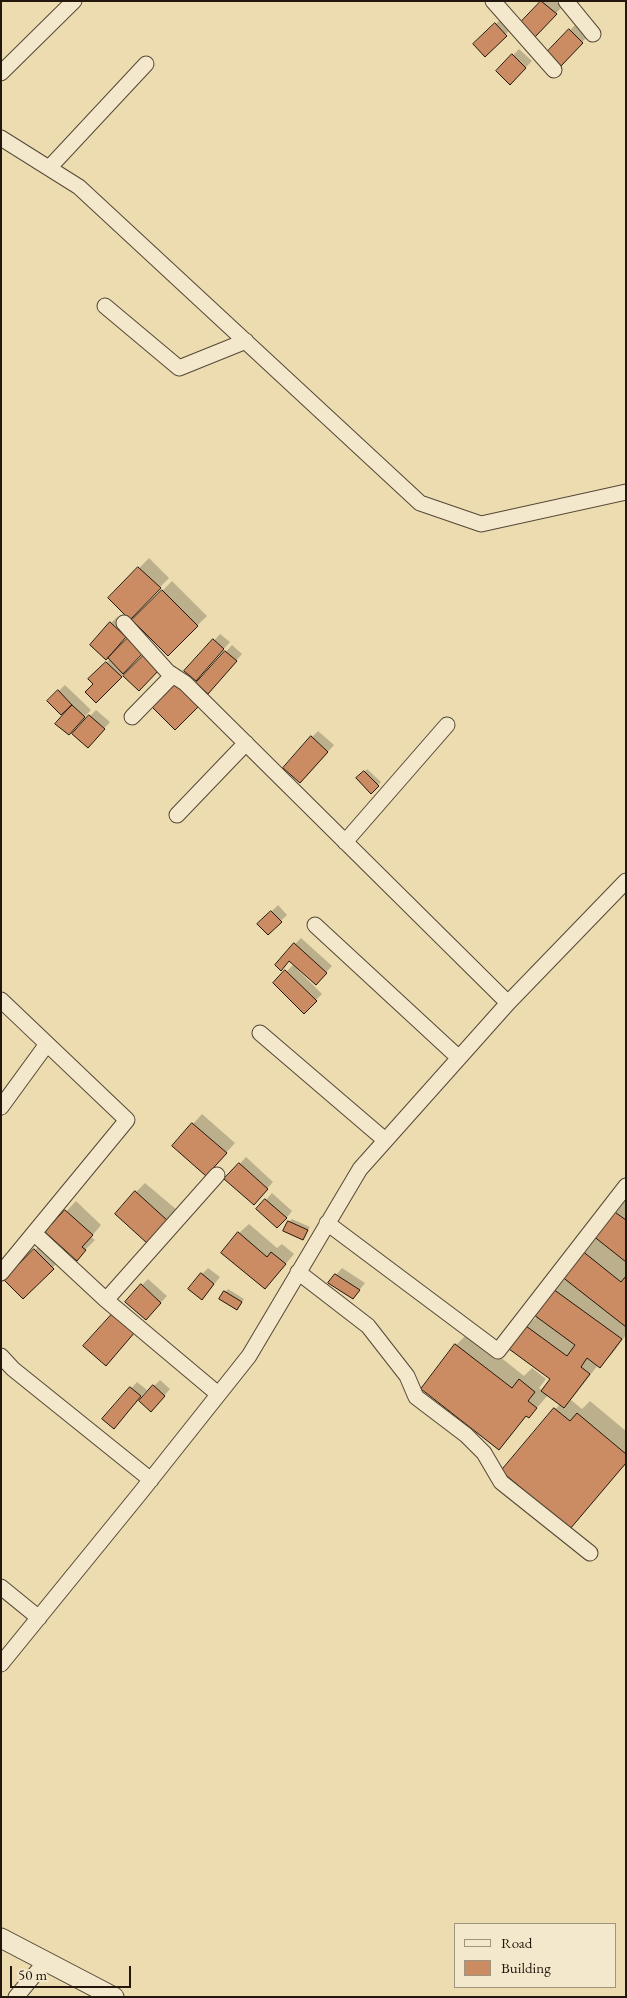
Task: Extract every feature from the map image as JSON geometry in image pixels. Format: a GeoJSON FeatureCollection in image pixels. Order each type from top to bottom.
{"type":"FeatureCollection","features":[{"type":"Feature","properties":{"kind":"street"},"geometry":{"type":"LineString","coordinates":[[1,72],[74,1]]}},
{"type":"Feature","properties":{"kind":"street"},"geometry":{"type":"LineString","coordinates":[[493,1],[554,70]]}},
{"type":"Feature","properties":{"kind":"street"},"geometry":{"type":"LineString","coordinates":[[566,1],[593,34]]}},
{"type":"Feature","properties":{"kind":"street"},"geometry":{"type":"LineString","coordinates":[[49,168],[146,64]]}},
{"type":"Feature","properties":{"kind":"street"},"geometry":{"type":"LineString","coordinates":[[1,138],[80,187],[420,503],[481,524],[626,492]]}},
{"type":"Feature","properties":{"kind":"street"},"geometry":{"type":"LineString","coordinates":[[105,306],[179,368],[246,341]]}},
{"type":"Feature","properties":{"kind":"street"},"geometry":{"type":"LineString","coordinates":[[124,623],[173,675],[184,683],[508,1003]]}},
{"type":"Feature","properties":{"kind":"street"},"geometry":{"type":"LineString","coordinates":[[132,717],[173,675]]}},
{"type":"Feature","properties":{"kind":"street"},"geometry":{"type":"LineString","coordinates":[[345,842],[447,725]]}},
{"type":"Feature","properties":{"kind":"street"},"geometry":{"type":"LineString","coordinates":[[177,815],[246,744]]}},
{"type":"Feature","properties":{"kind":"street"},"geometry":{"type":"LineString","coordinates":[[1,1664],[151,1480],[248,1356],[360,1169],[508,1003],[626,880]]}},
{"type":"Feature","properties":{"kind":"street"},"geometry":{"type":"LineString","coordinates":[[315,925],[459,1058]]}},
{"type":"Feature","properties":{"kind":"street"},"geometry":{"type":"LineString","coordinates":[[1,1000],[127,1120],[1,1273]]}},
{"type":"Feature","properties":{"kind":"street"},"geometry":{"type":"LineString","coordinates":[[260,1033],[385,1140]]}},
{"type":"Feature","properties":{"kind":"street"},"geometry":{"type":"LineString","coordinates":[[1,1106],[47,1044]]}},
{"type":"Feature","properties":{"kind":"street"},"geometry":{"type":"LineString","coordinates":[[106,1300],[217,1175]]}},
{"type":"Feature","properties":{"kind":"street"},"geometry":{"type":"LineString","coordinates":[[327,1223],[498,1351],[626,1186]]}},
{"type":"Feature","properties":{"kind":"street"},"geometry":{"type":"LineString","coordinates":[[35,1234],[106,1300],[218,1394]]}},
{"type":"Feature","properties":{"kind":"street"},"geometry":{"type":"LineString","coordinates":[[298,1272],[368,1326],[407,1376],[416,1397],[472,1441],[484,1453],[501,1482],[590,1553]]}},
{"type":"Feature","properties":{"kind":"street"},"geometry":{"type":"LineString","coordinates":[[1,1356],[20,1375],[151,1480]]}},
{"type":"Feature","properties":{"kind":"street"},"geometry":{"type":"LineString","coordinates":[[1,1587],[38,1618]]}},
{"type":"Feature","properties":{"kind":"street"},"geometry":{"type":"LineString","coordinates":[[1,1938],[114,1997]]}},
{"type":"Feature","properties":{"kind":"street"},"geometry":{"type":"LineString","coordinates":[[16,1997],[46,1961]]}},
{"type":"Feature","properties":{"kind":"building"},"geometry":{"type":"Polygon","coordinates":[[[541,1],[557,14],[535,37],[520,23],[541,1]]]}},
{"type":"Feature","properties":{"kind":"building"},"geometry":{"type":"Polygon","coordinates":[[[495,23],[507,36],[485,57],[473,44],[495,23]]]}},
{"type":"Feature","properties":{"kind":"building"},"geometry":{"type":"Polygon","coordinates":[[[569,29],[583,43],[561,66],[547,52],[569,29]]]}},
{"type":"Feature","properties":{"kind":"building"},"geometry":{"type":"Polygon","coordinates":[[[512,54],[526,68],[510,85],[496,71],[512,54]]]}},
{"type":"Feature","properties":{"kind":"building"},"geometry":{"type":"Polygon","coordinates":[[[138,567],[161,588],[130,620],[108,598],[138,567]]]}},
{"type":"Feature","properties":{"kind":"building"},"geometry":{"type":"Polygon","coordinates":[[[162,590],[198,626],[168,656],[132,620],[162,590]]]}},
{"type":"Feature","properties":{"kind":"building"},"geometry":{"type":"Polygon","coordinates":[[[110,622],[126,637],[106,660],[90,645],[110,622]]]}},
{"type":"Feature","properties":{"kind":"building"},"geometry":{"type":"Polygon","coordinates":[[[128,638],[143,653],[123,674],[108,658],[128,638]]]}},
{"type":"Feature","properties":{"kind":"building"},"geometry":{"type":"Polygon","coordinates":[[[213,639],[224,649],[196,681],[184,671],[213,639]]]}},
{"type":"Feature","properties":{"kind":"building"},"geometry":{"type":"Polygon","coordinates":[[[225,651],[237,661],[208,694],[196,683],[225,651]]]}},
{"type":"Feature","properties":{"kind":"building"},"geometry":{"type":"Polygon","coordinates":[[[145,654],[160,669],[139,691],[123,676],[145,654]]]}},
{"type":"Feature","properties":{"kind":"building"},"geometry":{"type":"Polygon","coordinates":[[[106,662],[122,677],[96,703],[85,692],[93,684],[88,679],[106,662]]]}},
{"type":"Feature","properties":{"kind":"building"},"geometry":{"type":"Polygon","coordinates":[[[172,681],[198,707],[175,730],[149,704],[172,681]]]}},
{"type":"Feature","properties":{"kind":"building"},"geometry":{"type":"Polygon","coordinates":[[[58,690],[72,705],[61,715],[47,701],[58,690]]]}},
{"type":"Feature","properties":{"kind":"building"},"geometry":{"type":"Polygon","coordinates":[[[72,705],[85,717],[69,735],[55,724],[72,705]]]}},
{"type":"Feature","properties":{"kind":"building"},"geometry":{"type":"Polygon","coordinates":[[[89,715],[105,729],[88,748],[72,734],[89,715]]]}},
{"type":"Feature","properties":{"kind":"building"},"geometry":{"type":"Polygon","coordinates":[[[311,736],[328,752],[300,783],[283,768],[311,736]]]}},
{"type":"Feature","properties":{"kind":"building"},"geometry":{"type":"Polygon","coordinates":[[[364,771],[379,786],[371,794],[356,778],[364,771]]]}},
{"type":"Feature","properties":{"kind":"building"},"geometry":{"type":"Polygon","coordinates":[[[271,911],[282,922],[268,935],[257,924],[271,911]]]}},
{"type":"Feature","properties":{"kind":"building"},"geometry":{"type":"Polygon","coordinates":[[[294,943],[327,973],[316,985],[289,961],[281,971],[275,965],[294,943]]]}},
{"type":"Feature","properties":{"kind":"building"},"geometry":{"type":"Polygon","coordinates":[[[285,970],[317,1001],[304,1014],[273,983],[285,970]]]}},
{"type":"Feature","properties":{"kind":"building"},"geometry":{"type":"Polygon","coordinates":[[[192,1123],[227,1153],[206,1176],[172,1146],[192,1123]]]}},
{"type":"Feature","properties":{"kind":"building"},"geometry":{"type":"Polygon","coordinates":[[[239,1163],[268,1189],[254,1205],[224,1179],[239,1163]]]}},
{"type":"Feature","properties":{"kind":"building"},"geometry":{"type":"Polygon","coordinates":[[[135,1191],[168,1221],[148,1244],[115,1214],[135,1191]]]}},
{"type":"Feature","properties":{"kind":"building"},"geometry":{"type":"Polygon","coordinates":[[[265,1199],[287,1218],[277,1228],[256,1209],[265,1199]]]}},
{"type":"Feature","properties":{"kind":"building"},"geometry":{"type":"Polygon","coordinates":[[[65,1210],[93,1235],[82,1247],[86,1250],[77,1261],[45,1232],[65,1210]]]}},
{"type":"Feature","properties":{"kind":"building"},"geometry":{"type":"Polygon","coordinates":[[[612,1210],[626,1220],[626,1262],[592,1235],[612,1210]]]}},
{"type":"Feature","properties":{"kind":"building"},"geometry":{"type":"Polygon","coordinates":[[[288,1221],[308,1230],[303,1240],[283,1231],[288,1221]]]}},
{"type":"Feature","properties":{"kind":"building"},"geometry":{"type":"Polygon","coordinates":[[[238,1232],[267,1257],[271,1252],[286,1264],[265,1289],[221,1253],[238,1232]]]}},
{"type":"Feature","properties":{"kind":"building"},"geometry":{"type":"Polygon","coordinates":[[[34,1249],[54,1269],[23,1299],[4,1280],[34,1249]]]}},
{"type":"Feature","properties":{"kind":"building"},"geometry":{"type":"Polygon","coordinates":[[[581,1250],[621,1282],[626,1276],[626,1327],[561,1276],[581,1250]]]}},
{"type":"Feature","properties":{"kind":"building"},"geometry":{"type":"Polygon","coordinates":[[[201,1273],[214,1284],[202,1300],[188,1289],[201,1273]]]}},
{"type":"Feature","properties":{"kind":"building"},"geometry":{"type":"Polygon","coordinates":[[[335,1274],[360,1290],[353,1299],[328,1283],[335,1274]]]}},
{"type":"Feature","properties":{"kind":"building"},"geometry":{"type":"Polygon","coordinates":[[[141,1284],[161,1303],[146,1320],[125,1302],[141,1284]]]}},
{"type":"Feature","properties":{"kind":"building"},"geometry":{"type":"Polygon","coordinates":[[[553,1289],[622,1339],[600,1368],[587,1358],[581,1367],[590,1374],[564,1408],[541,1391],[550,1379],[509,1349],[526,1326],[567,1356],[575,1345],[534,1315],[553,1289]]]}},
{"type":"Feature","properties":{"kind":"building"},"geometry":{"type":"Polygon","coordinates":[[[224,1291],[242,1302],[237,1310],[219,1299],[224,1291]]]}},
{"type":"Feature","properties":{"kind":"building"},"geometry":{"type":"Polygon","coordinates":[[[113,1313],[135,1332],[106,1366],[83,1346],[113,1313]]]}},
{"type":"Feature","properties":{"kind":"building"},"geometry":{"type":"Polygon","coordinates":[[[455,1344],[512,1388],[519,1379],[535,1392],[528,1401],[537,1408],[529,1418],[526,1416],[499,1450],[421,1389],[455,1344]]]}},
{"type":"Feature","properties":{"kind":"building"},"geometry":{"type":"Polygon","coordinates":[[[153,1385],[165,1396],[151,1412],[139,1401],[153,1385]]]}},
{"type":"Feature","properties":{"kind":"building"},"geometry":{"type":"Polygon","coordinates":[[[130,1387],[141,1396],[114,1429],[102,1419],[130,1387]]]}},
{"type":"Feature","properties":{"kind":"building"},"geometry":{"type":"Polygon","coordinates":[[[554,1408],[570,1421],[577,1413],[626,1454],[626,1463],[570,1529],[501,1471],[554,1408]]]}}]}
